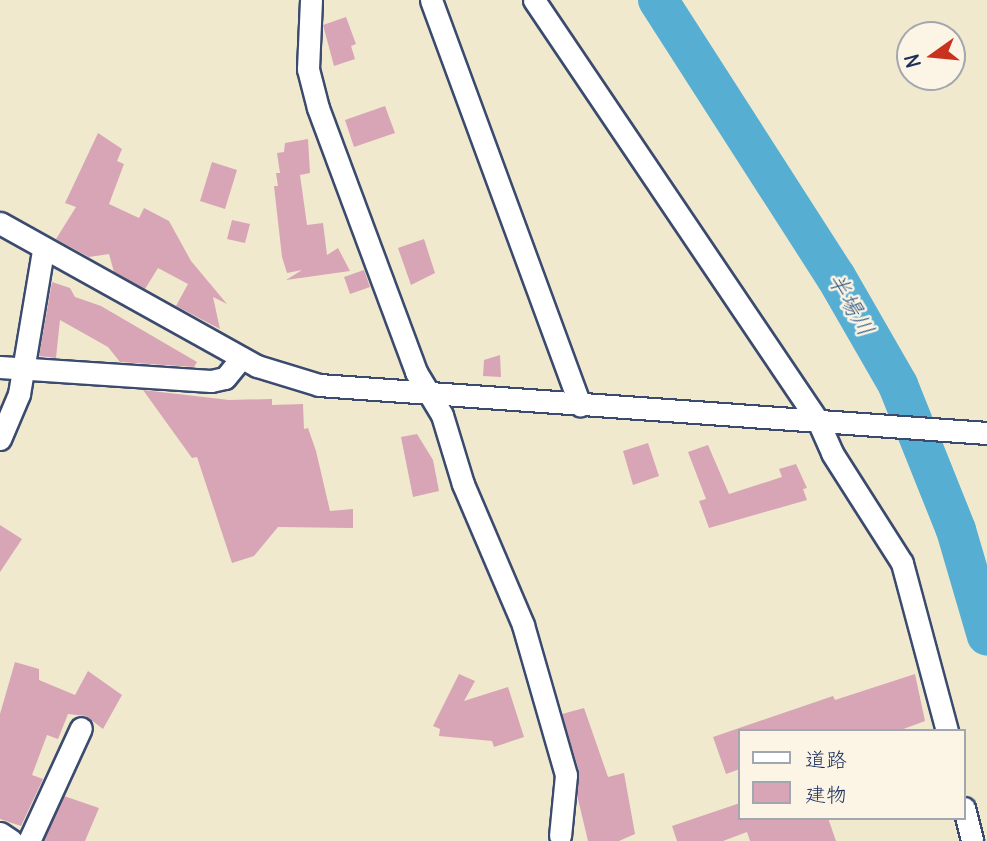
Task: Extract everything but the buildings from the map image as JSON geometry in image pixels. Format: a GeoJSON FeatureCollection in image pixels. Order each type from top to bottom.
{"type":"FeatureCollection","features":[{"type":"Feature","properties":{"kind":"street"},"geometry":{"type":"LineString","coordinates":[[311,0],[308,69],[318,108],[416,372],[432,396],[530,650],[566,775],[557,839]]}},
{"type":"Feature","properties":{"kind":"street"},"geometry":{"type":"LineString","coordinates":[[432,0],[580,406]]}},
{"type":"Feature","properties":{"kind":"street"},"geometry":{"type":"LineString","coordinates":[[534,0],[825,422],[832,453],[902,563],[946,729]]}},
{"type":"Feature","properties":{"kind":"street"},"geometry":{"type":"LineString","coordinates":[[0,223],[43,250],[242,358],[285,377],[319,385],[432,396],[987,433]]}},
{"type":"Feature","properties":{"kind":"street"},"geometry":{"type":"LineString","coordinates":[[0,439],[24,368],[43,250]]}},
{"type":"Feature","properties":{"kind":"street"},"geometry":{"type":"LineString","coordinates":[[0,367],[211,382],[225,378],[242,358]]}},
{"type":"Feature","properties":{"kind":"street"},"geometry":{"type":"LineString","coordinates":[[29,841],[81,729]]}},
{"type":"Feature","properties":{"kind":"street"},"geometry":{"type":"LineString","coordinates":[[966,816],[972,841]]}},
{"type":"Feature","properties":{"kind":"street"},"geometry":{"type":"LineString","coordinates":[[0,833],[12,841]]}},
{"type":"Feature","properties":{"kind":"waterway","name":"半場川"},"geometry":{"type":"LineString","coordinates":[[658,0],[836,277],[898,385],[956,530],[987,636]]}}]}
